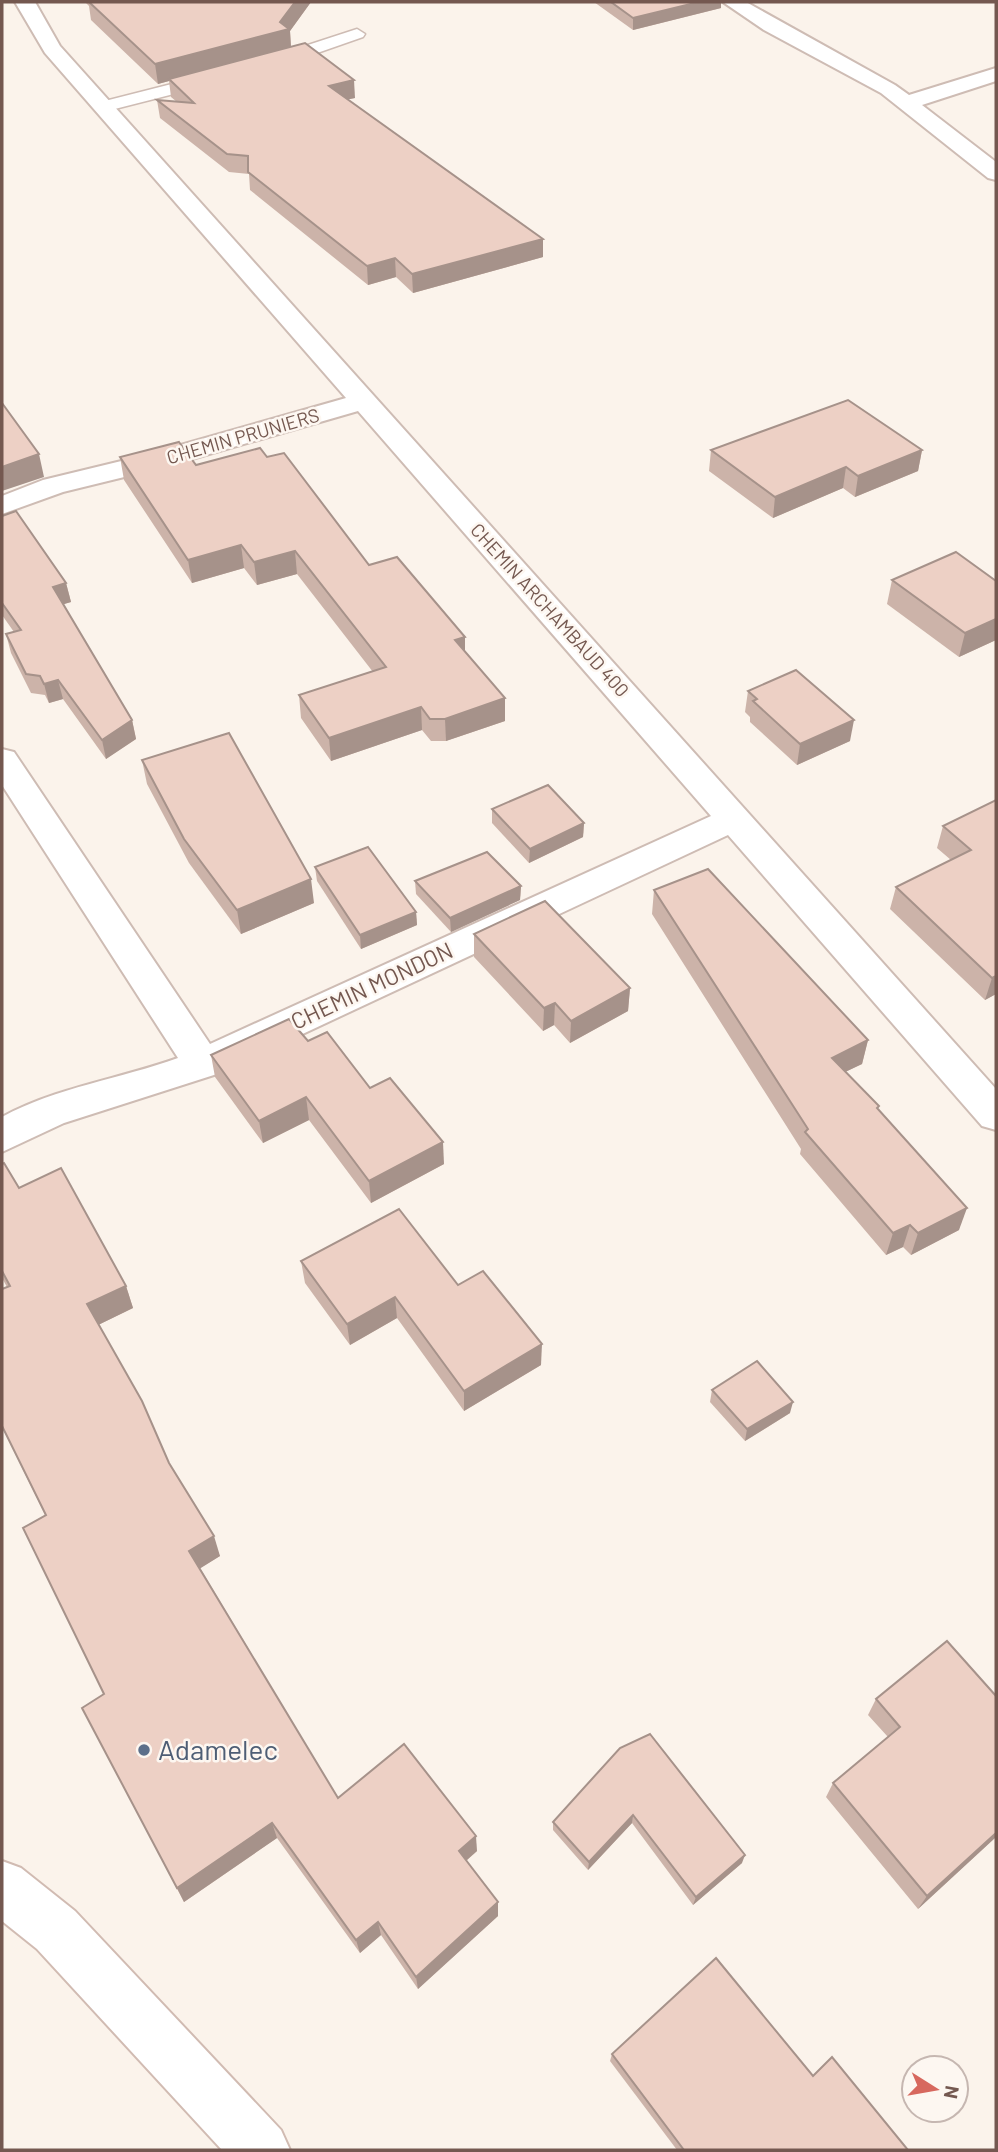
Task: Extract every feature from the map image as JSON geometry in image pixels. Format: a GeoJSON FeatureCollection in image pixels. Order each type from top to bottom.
{"type":"FeatureCollection","features":[{"type":"Feature","properties":{"kind":"street","name":"CHEMIN ARCHAMBAUD 400"},"geometry":{"type":"LineString","coordinates":[[25,2],[52,49],[736,818],[996,1115]]}},
{"type":"Feature","properties":{"kind":"street"},"geometry":{"type":"LineString","coordinates":[[733,2],[771,26],[888,89],[996,173]]}},
{"type":"Feature","properties":{"kind":"street"},"geometry":{"type":"LineString","coordinates":[[907,103],[996,74]]}},
{"type":"Feature","properties":{"kind":"street","name":"CHEMIN PRUNIERS"},"geometry":{"type":"LineString","coordinates":[[2,506],[52,486],[151,462],[365,401]]}},
{"type":"Feature","properties":{"kind":"street"},"geometry":{"type":"LineString","coordinates":[[2,760],[203,1064]]}},
{"type":"Feature","properties":{"kind":"street","name":"CHEMIN MONDON"},"geometry":{"type":"LineString","coordinates":[[2,1136],[36,1118],[112,1090],[203,1064],[736,818]]}},
{"type":"Feature","properties":{"kind":"street"},"geometry":{"type":"LineString","coordinates":[[2,1887],[56,1930],[261,2150]]}},
{"type":"Feature","properties":{"kind":"lane"},"geometry":{"type":"LineString","coordinates":[[258,66],[357,34]]}},
{"type":"Feature","properties":{"kind":"lane"},"geometry":{"type":"LineString","coordinates":[[103,107],[233,73]]}},
{"type":"Feature","properties":{"kind":"building"},"geometry":{"type":"Polygon","coordinates":[[[89,2],[295,2],[280,22],[289,29],[155,64],[89,2]]]}},
{"type":"Feature","properties":{"kind":"building"},"geometry":{"type":"Polygon","coordinates":[[[611,2],[699,2],[633,18],[611,2]]]}},
{"type":"Feature","properties":{"kind":"building"},"geometry":{"type":"Polygon","coordinates":[[[305,43],[354,80],[329,86],[543,239],[412,274],[395,258],[367,266],[248,172],[248,156],[227,154],[157,100],[194,103],[169,79],[305,43]]]}},
{"type":"Feature","properties":{"kind":"building"},"geometry":{"type":"Polygon","coordinates":[[[848,400],[922,450],[858,476],[846,467],[775,497],[711,450],[848,400]]]}},
{"type":"Feature","properties":{"kind":"building"},"geometry":{"type":"Polygon","coordinates":[[[2,403],[39,454],[2,467],[2,403]]]}},
{"type":"Feature","properties":{"kind":"building"},"geometry":{"type":"Polygon","coordinates":[[[179,442],[196,465],[260,448],[267,457],[284,453],[369,565],[397,557],[465,637],[455,640],[505,698],[445,719],[430,719],[421,707],[329,738],[299,695],[386,667],[295,551],[254,562],[241,545],[188,560],[120,457],[179,442]]]}},
{"type":"Feature","properties":{"kind":"building"},"geometry":{"type":"Polygon","coordinates":[[[16,511],[66,583],[53,587],[132,720],[102,740],[58,680],[44,684],[40,676],[26,674],[6,634],[21,630],[2,603],[2,516],[16,511]]]}},
{"type":"Feature","properties":{"kind":"building"},"geometry":{"type":"Polygon","coordinates":[[[956,552],[996,581],[996,619],[965,633],[892,580],[956,552]]]}},
{"type":"Feature","properties":{"kind":"building"},"geometry":{"type":"Polygon","coordinates":[[[796,670],[854,720],[800,744],[753,701],[757,699],[748,691],[796,670]]]}},
{"type":"Feature","properties":{"kind":"building"},"geometry":{"type":"Polygon","coordinates":[[[229,733],[311,879],[237,910],[184,839],[142,760],[229,733]]]}},
{"type":"Feature","properties":{"kind":"building"},"geometry":{"type":"Polygon","coordinates":[[[548,785],[584,823],[530,849],[492,809],[548,785]]]}},
{"type":"Feature","properties":{"kind":"building"},"geometry":{"type":"Polygon","coordinates":[[[996,800],[996,976],[992,978],[896,887],[971,850],[943,826],[996,800]]]}},
{"type":"Feature","properties":{"kind":"building"},"geometry":{"type":"Polygon","coordinates":[[[368,847],[416,912],[360,935],[315,867],[368,847]]]}},
{"type":"Feature","properties":{"kind":"building"},"geometry":{"type":"Polygon","coordinates":[[[487,852],[521,886],[450,918],[415,881],[487,852]]]}},
{"type":"Feature","properties":{"kind":"building"},"geometry":{"type":"Polygon","coordinates":[[[708,869],[868,1040],[832,1058],[879,1106],[877,1108],[967,1208],[918,1233],[910,1225],[893,1233],[805,1132],[808,1129],[654,890],[708,869]]]}},
{"type":"Feature","properties":{"kind":"building"},"geometry":{"type":"Polygon","coordinates":[[[545,901],[630,988],[571,1021],[555,1003],[544,1008],[474,934],[545,901]]]}},
{"type":"Feature","properties":{"kind":"building"},"geometry":{"type":"Polygon","coordinates":[[[289,1019],[308,1041],[327,1032],[370,1088],[390,1078],[443,1142],[369,1181],[306,1097],[259,1121],[211,1055],[289,1019]]]}},
{"type":"Feature","properties":{"kind":"building"},"geometry":{"type":"Polygon","coordinates":[[[4,1163],[19,1188],[61,1168],[126,1286],[87,1304],[142,1401],[169,1463],[214,1536],[189,1551],[338,1798],[404,1744],[476,1836],[459,1851],[498,1902],[416,1977],[378,1922],[356,1940],[272,1823],[177,1888],[82,1708],[104,1694],[23,1528],[46,1515],[2,1426],[2,1289],[10,1286],[2,1271],[4,1163]]]}},
{"type":"Feature","properties":{"kind":"building"},"geometry":{"type":"Polygon","coordinates":[[[399,1209],[458,1285],[483,1271],[542,1344],[464,1391],[395,1297],[347,1324],[301,1261],[399,1209]]]}},
{"type":"Feature","properties":{"kind":"building"},"geometry":{"type":"Polygon","coordinates":[[[757,1361],[793,1402],[747,1429],[712,1390],[757,1361]]]}},
{"type":"Feature","properties":{"kind":"building"},"geometry":{"type":"Polygon","coordinates":[[[947,1641],[996,1696],[996,1833],[927,1896],[833,1783],[900,1727],[876,1699],[947,1641]]]}},
{"type":"Feature","properties":{"kind":"building"},"geometry":{"type":"Polygon","coordinates":[[[650,1734],[745,1855],[696,1897],[633,1815],[589,1862],[553,1822],[620,1748],[650,1734]]]}},
{"type":"Feature","properties":{"kind":"building"},"geometry":{"type":"Polygon","coordinates":[[[716,1958],[813,2076],[832,2057],[908,2150],[684,2150],[612,2054],[716,1958]]]}},
{"type":"Feature","properties":{"kind":"place","name":"Adamelec"},"geometry":{"type":"Point","coordinates":[144,1750]}}]}
